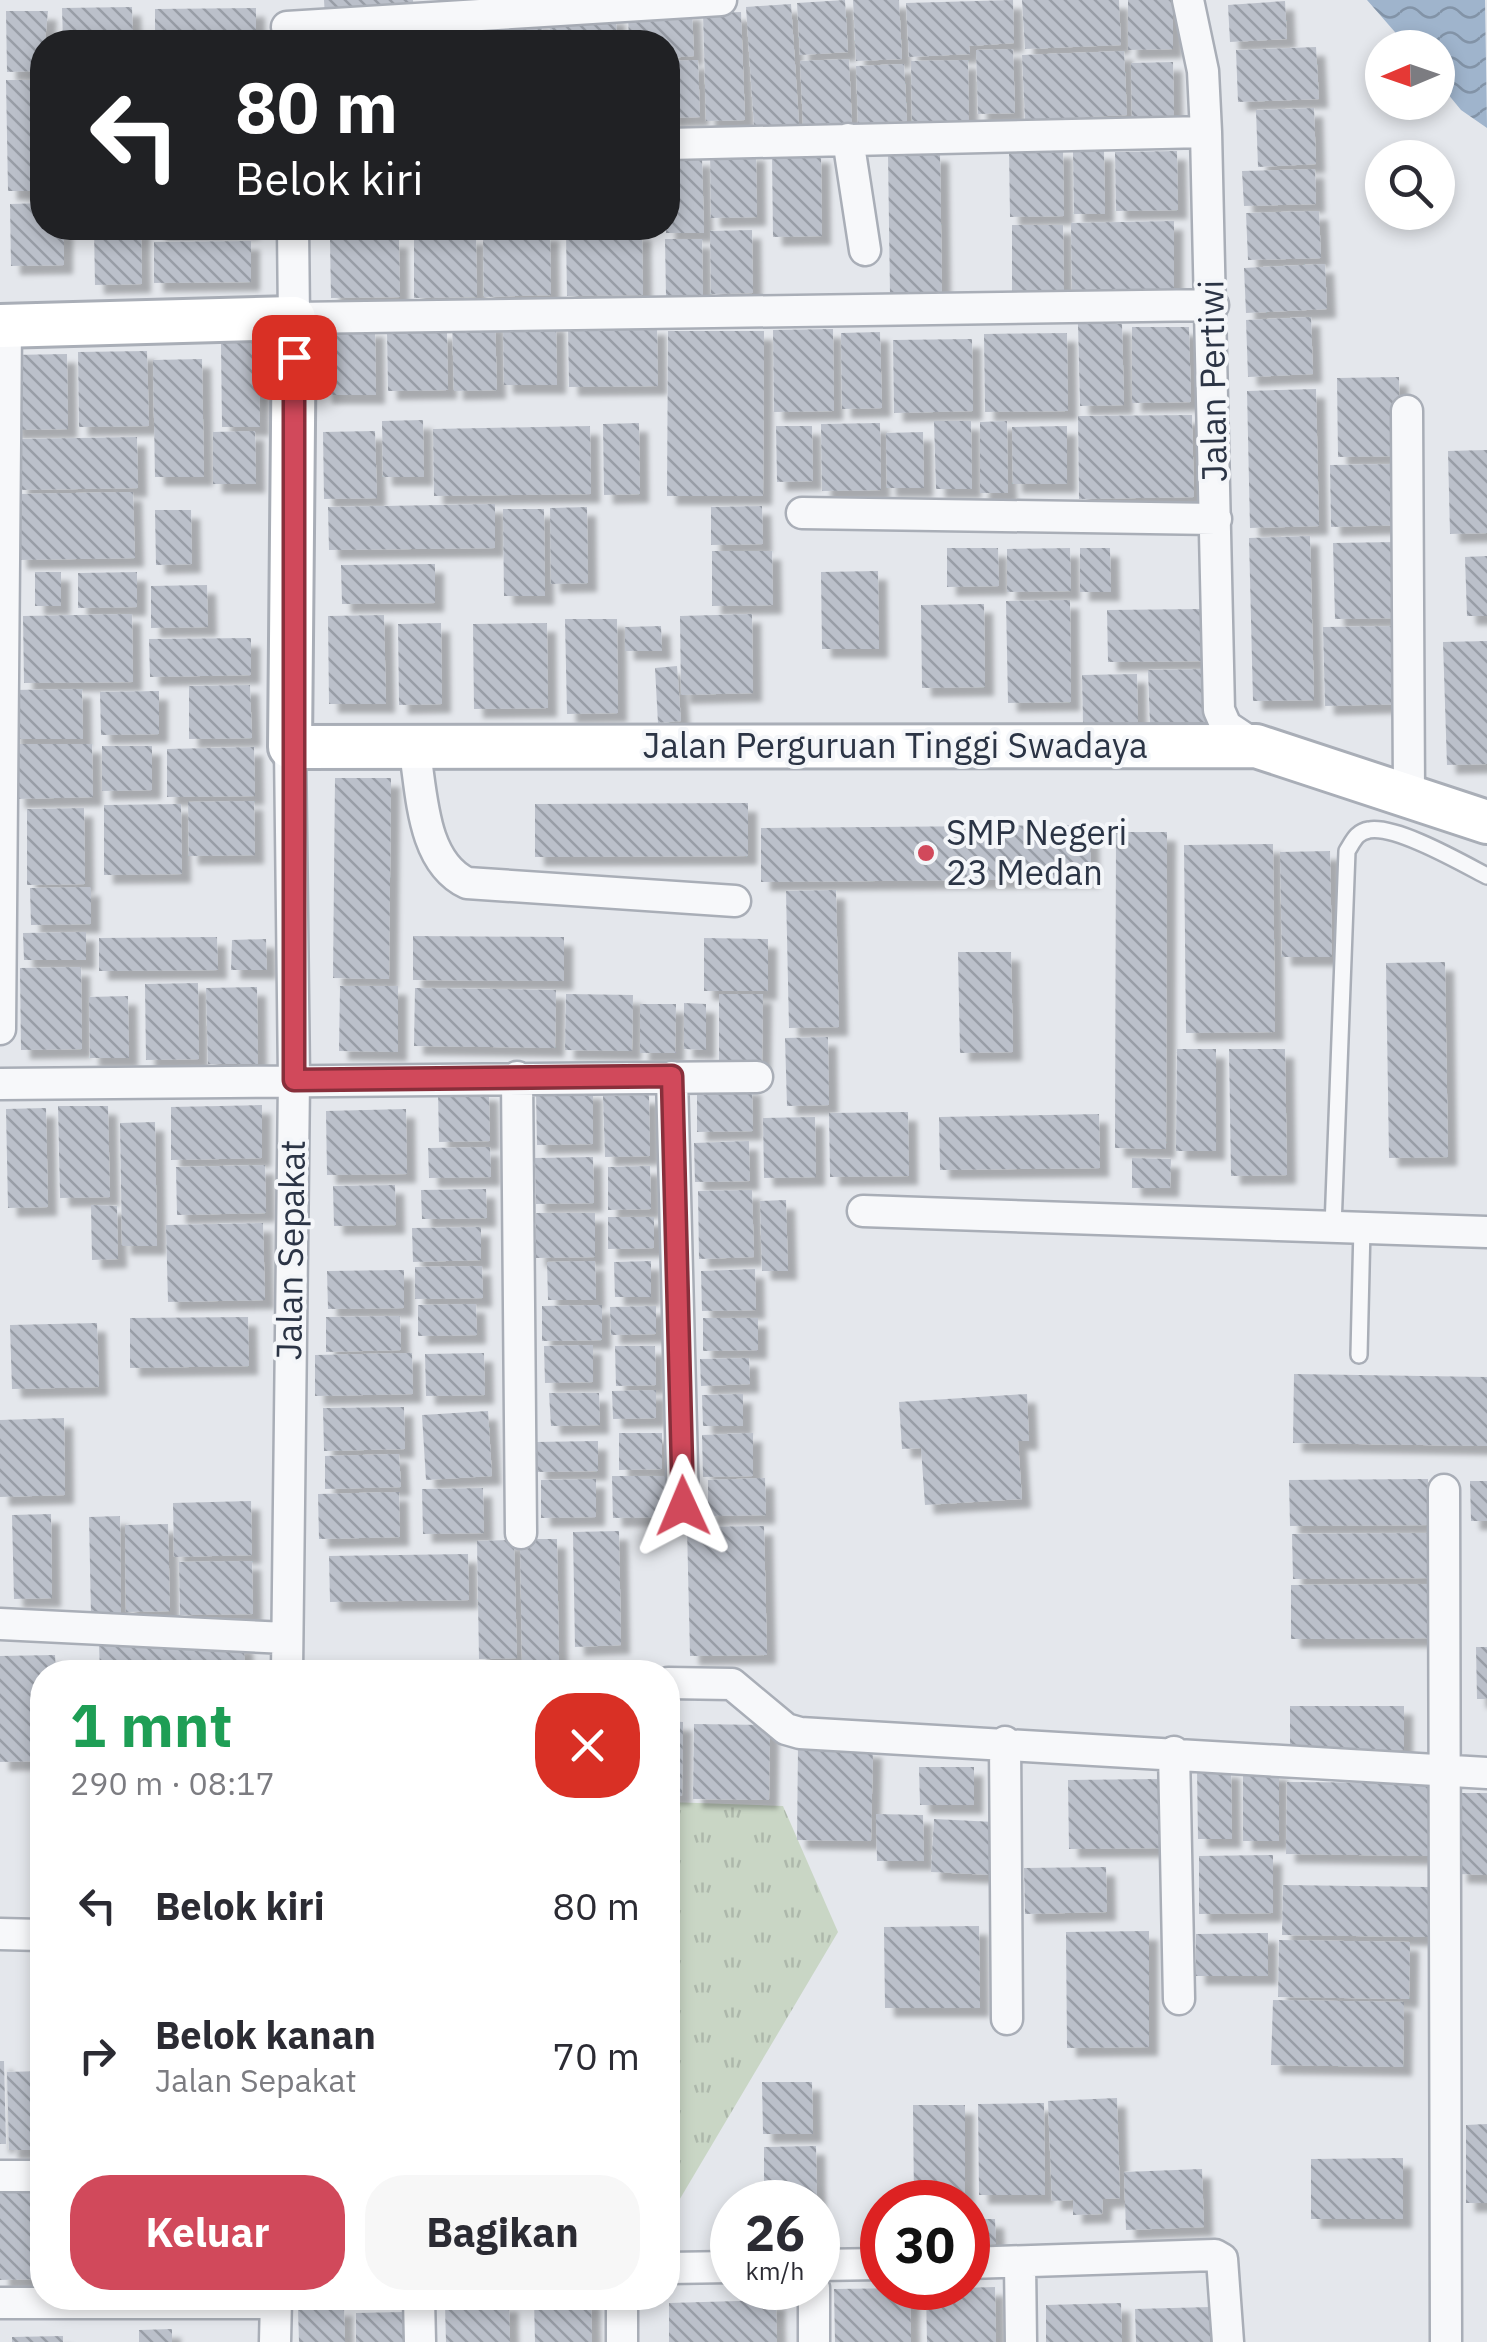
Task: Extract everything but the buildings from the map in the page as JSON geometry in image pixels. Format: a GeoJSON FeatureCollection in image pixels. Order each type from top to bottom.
{"type":"FeatureCollection","features":[{"type":"Feature","properties":{"kind":"street"},"geometry":{"type":"LineString","coordinates":[[287,23],[497,7],[721,0]]}},
{"type":"Feature","properties":{"kind":"street","name":"Jalan Pertiwi"},"geometry":{"type":"LineString","coordinates":[[1188,0],[1201,57],[1206,132],[1213,305],[1219,710],[1226,726],[1256,746]]}},
{"type":"Feature","properties":{"kind":"street"},"geometry":{"type":"LineString","coordinates":[[680,144],[1206,132]]}},
{"type":"Feature","properties":{"kind":"street"},"geometry":{"type":"LineString","coordinates":[[848,139],[865,250]]}},
{"type":"Feature","properties":{"kind":"street","name":"Jalan Sepakat"},"geometry":{"type":"LineString","coordinates":[[287,1660],[294,1080],[290,747],[293,240]]}},
{"type":"Feature","properties":{"kind":"street"},"geometry":{"type":"LineString","coordinates":[[0,1029],[3,326],[1213,305]]}},
{"type":"Feature","properties":{"kind":"street"},"geometry":{"type":"LineString","coordinates":[[1407,412],[1409,794]]}},
{"type":"Feature","properties":{"kind":"street"},"geometry":{"type":"LineString","coordinates":[[802,513],[1216,520]]}},
{"type":"Feature","properties":{"kind":"street"},"geometry":{"type":"LineString","coordinates":[[414,746],[436,856],[452,876],[467,883],[734,901]]}},
{"type":"Feature","properties":{"kind":"street","name":"Jalan Perguruan Tinggi Swadaya"},"geometry":{"type":"LineString","coordinates":[[290,747],[1256,746],[1487,822]]}},
{"type":"Feature","properties":{"kind":"street"},"geometry":{"type":"LineString","coordinates":[[672,1076],[683,1506]]}},
{"type":"Feature","properties":{"kind":"street"},"geometry":{"type":"LineString","coordinates":[[516,1077],[521,1534]]}},
{"type":"Feature","properties":{"kind":"street"},"geometry":{"type":"LineString","coordinates":[[0,1084],[757,1077]]}},
{"type":"Feature","properties":{"kind":"street"},"geometry":{"type":"LineString","coordinates":[[863,1211],[1487,1232]]}},
{"type":"Feature","properties":{"kind":"street"},"geometry":{"type":"LineString","coordinates":[[1444,1490],[1446,2342]]}},
{"type":"Feature","properties":{"kind":"street"},"geometry":{"type":"LineString","coordinates":[[0,1624],[286,1638]]}},
{"type":"Feature","properties":{"kind":"street"},"geometry":{"type":"LineString","coordinates":[[680,1683],[732,1684],[786,1729],[800,1733],[1487,1773]]}},
{"type":"Feature","properties":{"kind":"street"},"geometry":{"type":"LineString","coordinates":[[1005,1742],[1007,2019]]}},
{"type":"Feature","properties":{"kind":"street"},"geometry":{"type":"LineString","coordinates":[[1174,1752],[1179,2000]]}},
{"type":"Feature","properties":{"kind":"street"},"geometry":{"type":"LineString","coordinates":[[0,1934],[30,1935]]}},
{"type":"Feature","properties":{"kind":"street"},"geometry":{"type":"LineString","coordinates":[[0,2176],[30,2176]]}},
{"type":"Feature","properties":{"kind":"street"},"geometry":{"type":"LineString","coordinates":[[990,2264],[1216,2255],[1222,2259],[1227,2276],[1228,2342]]}},
{"type":"Feature","properties":{"kind":"street"},"geometry":{"type":"LineString","coordinates":[[1020,2263],[1021,2342]]}},
{"type":"Feature","properties":{"kind":"street"},"geometry":{"type":"LineString","coordinates":[[680,2268],[710,2267]]}},
{"type":"Feature","properties":{"kind":"street"},"geometry":{"type":"LineString","coordinates":[[0,2303],[30,2303]]}},
{"type":"Feature","properties":{"kind":"street"},"geometry":{"type":"LineString","coordinates":[[275,2342],[276,2310]]}},
{"type":"Feature","properties":{"kind":"street"},"geometry":{"type":"LineString","coordinates":[[420,2310],[420,2342]]}},
{"type":"Feature","properties":{"kind":"street"},"geometry":{"type":"LineString","coordinates":[[622,2310],[622,2342]]}},
{"type":"Feature","properties":{"kind":"street"},"geometry":{"type":"LineString","coordinates":[[814,2310],[814,2342]]}},
{"type":"Feature","properties":{"kind":"lane"},"geometry":{"type":"LineString","coordinates":[[1358,1355],[1348,1227],[1348,852],[1355,836],[1370,829],[1395,834],[1487,876]]}},
{"type":"Feature","properties":{"kind":"green space"},"geometry":{"type":"Polygon","coordinates":[[[680,1802],[783,1806],[838,1932],[680,2199],[680,1802]]]}},
{"type":"Feature","properties":{"kind":"water"},"geometry":{"type":"Polygon","coordinates":[[[1367,0],[1485,0],[1487,128],[1455,103],[1455,30],[1393,30],[1367,0]]]}},
{"type":"Feature","properties":{"kind":"place","name":"SMP Negeri 23 Medan"},"geometry":{"type":"Point","coordinates":[926,853]}},
{"type":"Feature","properties":{"kind":"route"},"geometry":{"type":"LineString","coordinates":[[294,357],[290,747],[294,1080],[672,1076],[683,1506]]}}]}
